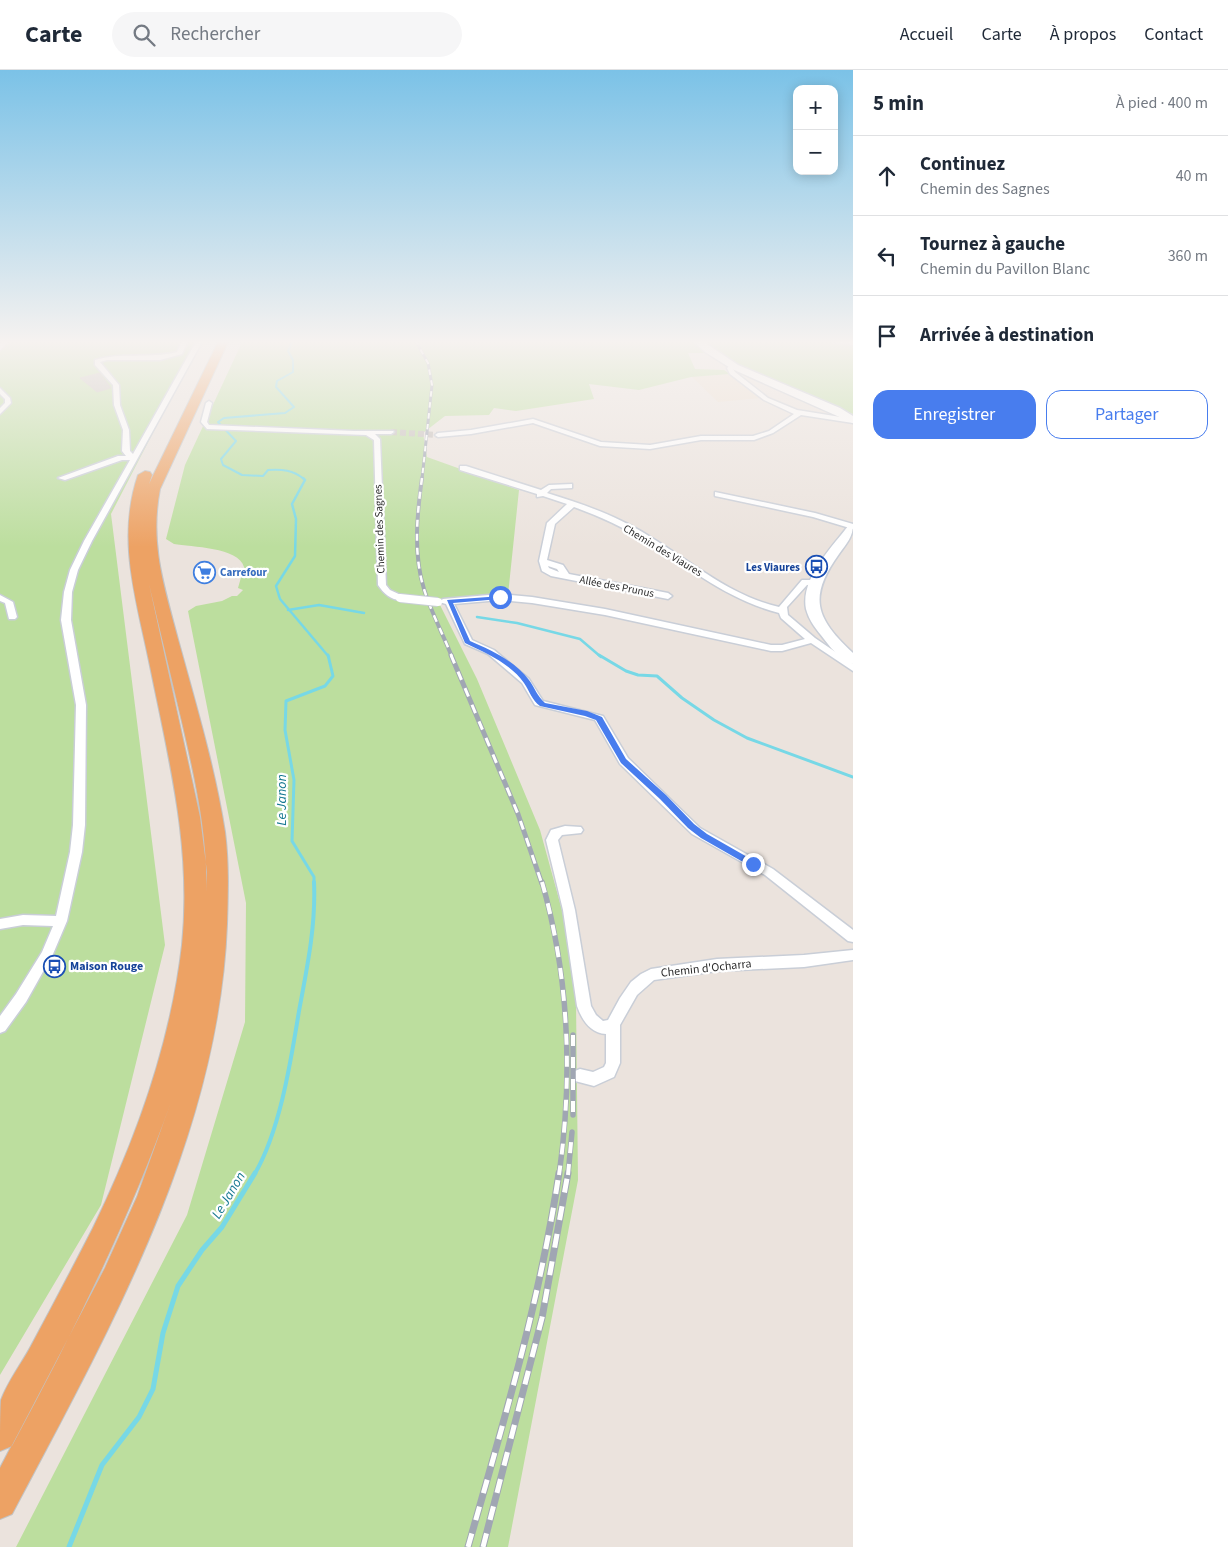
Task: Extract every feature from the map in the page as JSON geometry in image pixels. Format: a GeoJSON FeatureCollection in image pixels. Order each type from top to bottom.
{"type":"FeatureCollection","features":[{"type":"Feature","properties":{"kind":"highway"},"geometry":{"type":"LineString","coordinates":[[0,1434],[53,1338],[123,1194],[163,1082],[187,987],[195,914],[194,844],[185,786],[136,560],[133,530],[136,502],[146,471],[175,409]]}},
{"type":"Feature","properties":{"kind":"highway"},"geometry":{"type":"LineString","coordinates":[[0,1502],[61,1388],[128,1250],[167,1156],[204,1030],[216,944],[218,875],[212,811],[150,558],[148,522],[150,501],[158,476],[191,409]]}},
{"type":"Feature","properties":{"kind":"main road"},"geometry":{"type":"LineString","coordinates":[[832,409],[853,421]]}},
{"type":"Feature","properties":{"kind":"main road"},"geometry":{"type":"LineString","coordinates":[[853,527],[814,582],[812,601],[816,618],[827,636],[853,660]]}},
{"type":"Feature","properties":{"kind":"street"},"geometry":{"type":"LineString","coordinates":[[118,409],[126,430],[126,451],[133,457]]}},
{"type":"Feature","properties":{"kind":"street"},"geometry":{"type":"LineString","coordinates":[[0,1027],[37,973],[62,921],[78,834],[82,722],[80,698],[69,646],[66,620],[68,592],[74,570],[88,541],[133,457],[164,409]]}},
{"type":"Feature","properties":{"kind":"street"},"geometry":{"type":"LineString","coordinates":[[207,409],[203,424],[207,427],[391,432]]}},
{"type":"Feature","properties":{"kind":"street"},"geometry":{"type":"LineString","coordinates":[[790,409],[800,413],[853,421]]}},
{"type":"Feature","properties":{"kind":"street"},"geometry":{"type":"LineString","coordinates":[[438,435],[471,432],[533,421],[600,444],[650,447],[701,438],[754,438],[771,432],[800,413]]}},
{"type":"Feature","properties":{"kind":"street","name":"Chemin des Sagnes"},"geometry":{"type":"LineString","coordinates":[[367,432],[377,439],[382,585],[387,592],[400,598],[443,602],[500,597],[541,601],[605,612],[771,648],[793,646],[812,640]]}},
{"type":"Feature","properties":{"kind":"street"},"geometry":{"type":"LineString","coordinates":[[62,478],[133,457]]}},
{"type":"Feature","properties":{"kind":"street","name":"Chemin des Viaures"},"geometry":{"type":"LineString","coordinates":[[463,468],[571,505],[632,530],[746,599],[782,610]]}},
{"type":"Feature","properties":{"kind":"street"},"geometry":{"type":"LineString","coordinates":[[540,495],[549,487],[569,486]]}},
{"type":"Feature","properties":{"kind":"street"},"geometry":{"type":"LineString","coordinates":[[718,494],[816,515],[853,527]]}},
{"type":"Feature","properties":{"kind":"street","name":"Allée des Prunus"},"geometry":{"type":"LineString","coordinates":[[571,505],[551,523],[543,561],[560,567],[566,576],[668,596]]}},
{"type":"Feature","properties":{"kind":"street"},"geometry":{"type":"LineString","coordinates":[[814,582],[805,582],[786,602],[782,610],[788,621],[853,668]]}},
{"type":"Feature","properties":{"kind":"street"},"geometry":{"type":"LineString","coordinates":[[0,598],[9,602],[12,617]]}},
{"type":"Feature","properties":{"kind":"street"},"geometry":{"type":"LineString","coordinates":[[443,602],[468,642],[491,652],[526,681],[539,702],[599,718],[624,761],[696,831],[769,872],[853,937]]}},
{"type":"Feature","properties":{"kind":"street"},"geometry":{"type":"LineString","coordinates":[[577,830],[556,831],[553,834],[552,840],[569,910],[587,1016],[600,1026],[607,1027],[613,1024]]}},
{"type":"Feature","properties":{"kind":"street"},"geometry":{"type":"LineString","coordinates":[[0,924],[23,920],[62,921]]}},
{"type":"Feature","properties":{"kind":"street","name":"Chemin d'Ocharra"},"geometry":{"type":"LineString","coordinates":[[580,1076],[594,1079],[609,1072],[613,1057],[613,1024],[632,991],[642,980],[651,974],[717,965],[804,961],[853,954]]}},
{"type":"Feature","properties":{"kind":"green space"},"geometry":{"type":"Polygon","coordinates":[[[0,409],[165,409],[111,514],[165,945],[101,1205],[0,1375],[0,409]]]}},
{"type":"Feature","properties":{"kind":"green space"},"geometry":{"type":"Polygon","coordinates":[[[211,409],[493,409],[489,415],[445,416],[423,433],[427,457],[519,490],[508,595],[437,599],[477,679],[540,830],[565,921],[576,1001],[578,1180],[508,1547],[16,1547],[187,1215],[245,1022],[246,903],[188,611],[196,606],[237,596],[243,590],[238,588],[244,567],[240,560],[233,555],[214,549],[174,544],[166,539],[185,465],[211,409]]]}},
{"type":"Feature","properties":{"kind":"green space"},"geometry":{"type":"Polygon","coordinates":[[[501,409],[529,409],[516,411],[501,409]]]}},
{"type":"Feature","properties":{"kind":"green space"},"geometry":{"type":"Polygon","coordinates":[[[841,409],[853,409],[853,414],[841,409]]]}},
{"type":"Feature","properties":{"kind":"waterway","name":"Le Janon"},"geometry":{"type":"LineString","coordinates":[[291,409],[285,413],[224,418],[218,422],[236,441],[221,459],[223,465],[242,475],[263,476],[268,470],[278,470],[291,472],[304,479]]}},
{"type":"Feature","properties":{"kind":"waterway","name":"Le Janon"},"geometry":{"type":"LineString","coordinates":[[289,610],[280,599],[276,586],[295,556],[296,519],[292,504],[304,479]]}},
{"type":"Feature","properties":{"kind":"waterway"},"geometry":{"type":"LineString","coordinates":[[289,610],[319,605],[364,613]]}},
{"type":"Feature","properties":{"kind":"waterway","name":"Le Janon"},"geometry":{"type":"LineString","coordinates":[[289,610],[328,656]]}},
{"type":"Feature","properties":{"kind":"waterway"},"geometry":{"type":"LineString","coordinates":[[477,617],[517,623],[580,639],[601,657]]}},
{"type":"Feature","properties":{"kind":"waterway"},"geometry":{"type":"LineString","coordinates":[[599,655],[626,671],[638,675],[657,676],[682,698],[714,720],[747,738],[853,777]]}},
{"type":"Feature","properties":{"kind":"waterway","name":"Le Janon"},"geometry":{"type":"LineString","coordinates":[[254,1175],[263,1158],[278,1117],[288,1073],[314,915],[314,877],[292,841],[294,780],[285,730],[286,701],[325,686],[333,676],[328,656]]}},
{"type":"Feature","properties":{"kind":"waterway","name":"Le Janon"},"geometry":{"type":"LineString","coordinates":[[69,1547],[102,1465],[139,1417],[153,1389],[163,1333],[178,1286],[202,1250],[222,1227],[255,1173]]}},
{"type":"Feature","properties":{"kind":"tunnel"},"geometry":{"type":"LineString","coordinates":[[391,432],[438,435]]}},
{"type":"Feature","properties":{"kind":"railway"},"geometry":{"type":"LineString","coordinates":[[422,479],[429,409]]}},
{"type":"Feature","properties":{"kind":"railway"},"geometry":{"type":"LineString","coordinates":[[422,478],[417,534],[418,562],[430,606],[452,657]]}},
{"type":"Feature","properties":{"kind":"railway"},"geometry":{"type":"LineString","coordinates":[[451,655],[518,814],[542,884]]}},
{"type":"Feature","properties":{"kind":"railway"},"geometry":{"type":"LineString","coordinates":[[542,882],[558,954],[566,1027],[566,1101],[559,1175]]}},
{"type":"Feature","properties":{"kind":"railway"},"geometry":{"type":"LineString","coordinates":[[573,1035],[573,1115]]}},
{"type":"Feature","properties":{"kind":"railway"},"geometry":{"type":"LineString","coordinates":[[568,1175],[572,1132]]}},
{"type":"Feature","properties":{"kind":"railway"},"geometry":{"type":"LineString","coordinates":[[468,1547],[520,1362],[542,1268],[559,1173]]}},
{"type":"Feature","properties":{"kind":"railway"},"geometry":{"type":"LineString","coordinates":[[483,1547],[542,1318],[568,1173]]}},
{"type":"Feature","properties":{"kind":"place","name":"Les Viaures"},"geometry":{"type":"Point","coordinates":[816,567]}},
{"type":"Feature","properties":{"kind":"place","name":"Carrefour"},"geometry":{"type":"Point","coordinates":[204,572]}},
{"type":"Feature","properties":{"kind":"place","name":"Maison Rouge"},"geometry":{"type":"Point","coordinates":[54,966]}},
{"type":"Feature","properties":{"kind":"route"},"geometry":{"type":"LineString","coordinates":[[500,597],[449,602],[468,642],[495,654],[530,685],[537,700],[542,705],[563,708],[599,718],[624,761],[646,780],[696,831],[753,864]]}}]}
